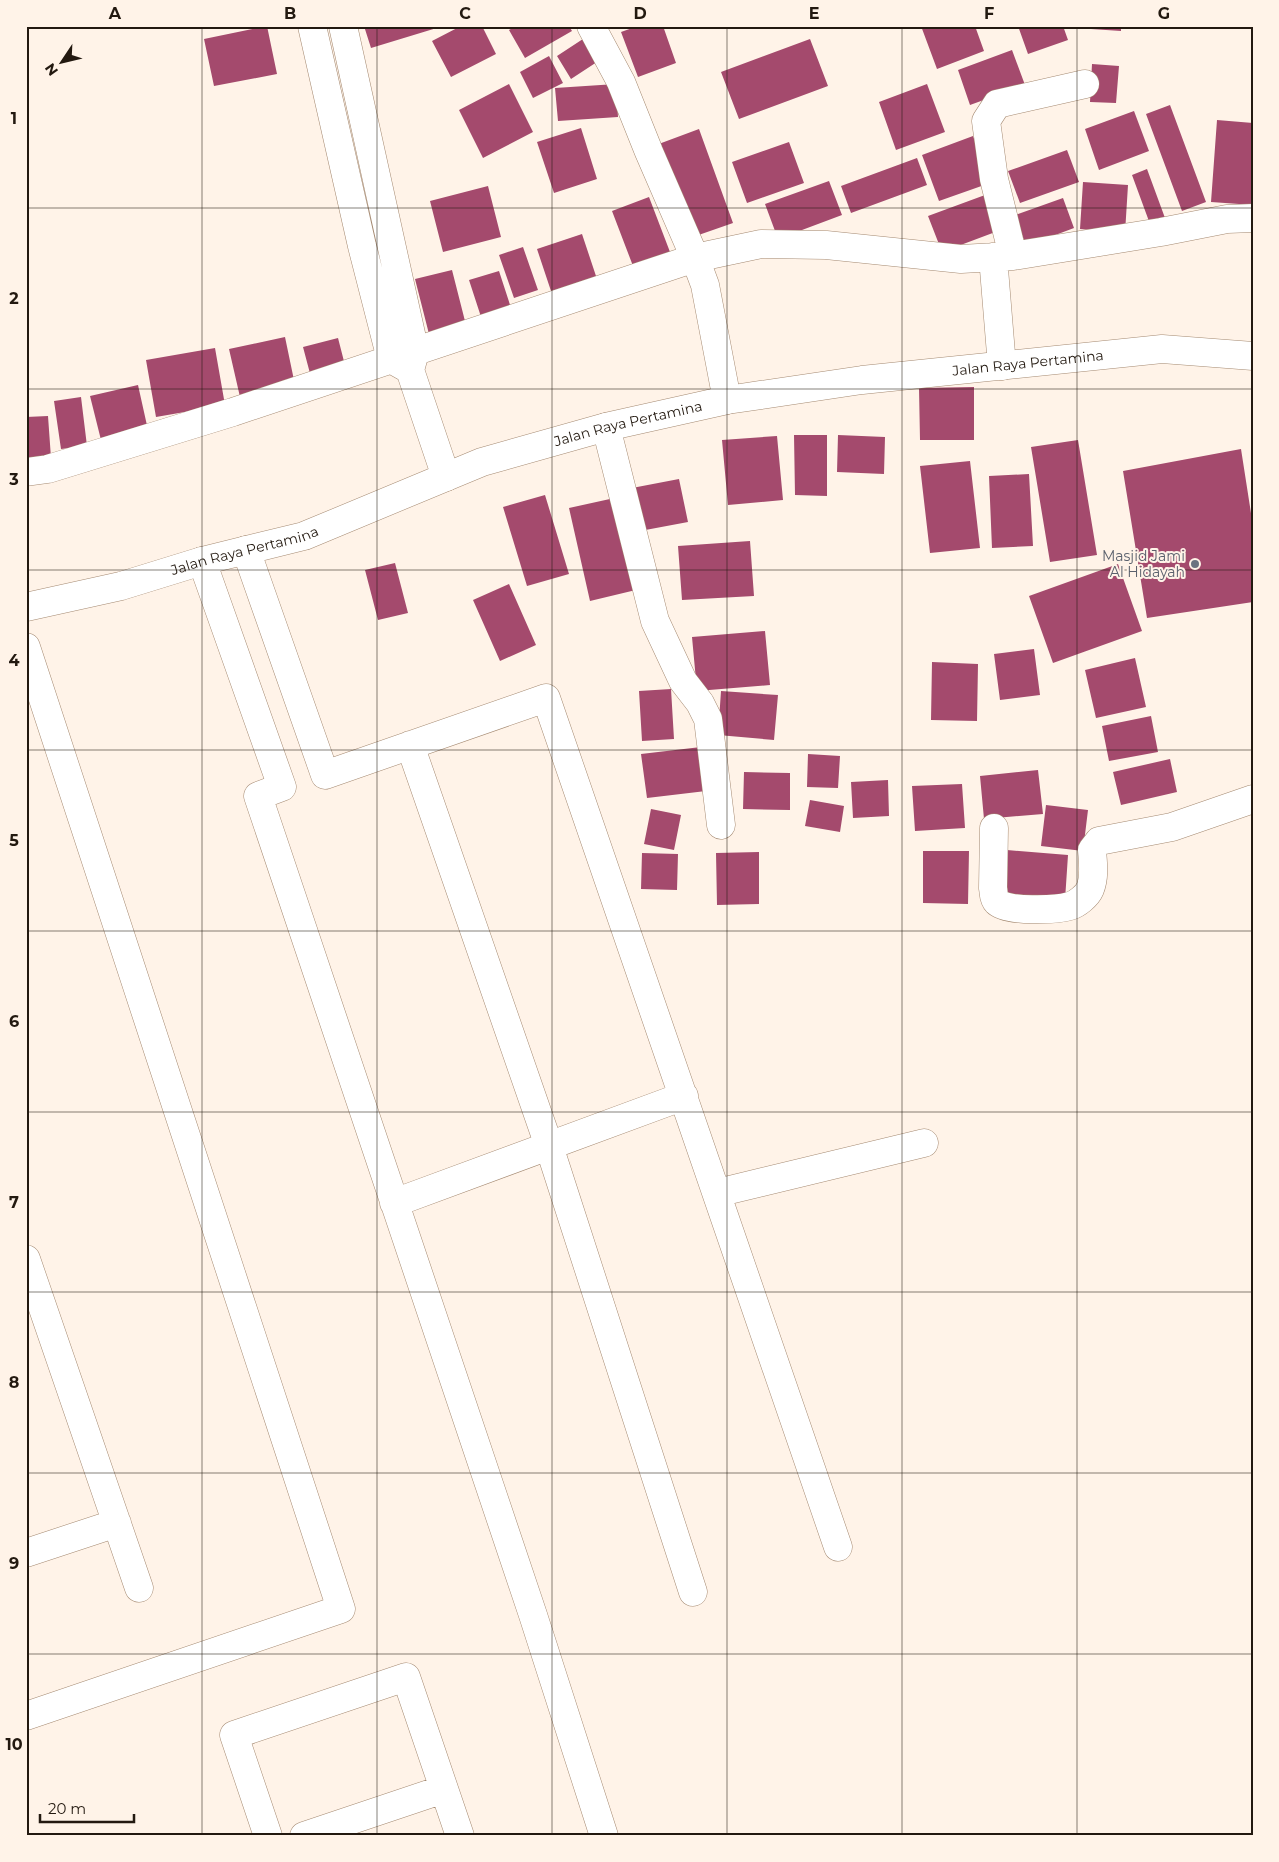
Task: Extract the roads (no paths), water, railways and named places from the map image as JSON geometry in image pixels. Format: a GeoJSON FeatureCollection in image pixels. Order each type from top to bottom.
{"type":"FeatureCollection","features":[{"type":"Feature","properties":{"kind":"street"},"geometry":{"type":"LineString","coordinates":[[312,26],[407,365],[442,466]]}},
{"type":"Feature","properties":{"kind":"street"},"geometry":{"type":"LineString","coordinates":[[343,26],[407,365]]}},
{"type":"Feature","properties":{"kind":"street"},"geometry":{"type":"LineString","coordinates":[[591,26],[621,82],[695,258],[705,286],[725,387]]}},
{"type":"Feature","properties":{"kind":"street"},"geometry":{"type":"LineString","coordinates":[[1002,366],[1000,263],[994,179],[986,121],[997,104],[1085,84]]}},
{"type":"Feature","properties":{"kind":"street"},"geometry":{"type":"LineString","coordinates":[[26,472],[48,469],[233,412],[407,365],[695,258],[761,244],[826,246],[1000,263],[1227,219],[1253,218]]}},
{"type":"Feature","properties":{"kind":"street","name":"Jalan Raya Pertamina"},"geometry":{"type":"LineString","coordinates":[[26,607],[121,586],[202,561],[304,536],[442,466],[482,462],[606,427],[725,387],[862,380],[1162,349],[1253,356]]}},
{"type":"Feature","properties":{"kind":"street"},"geometry":{"type":"LineString","coordinates":[[606,427],[655,621],[683,681],[700,703],[708,719],[721,825]]}},
{"type":"Feature","properties":{"kind":"street"},"geometry":{"type":"LineString","coordinates":[[246,550],[325,775]]}},
{"type":"Feature","properties":{"kind":"street"},"geometry":{"type":"LineString","coordinates":[[202,561],[282,787]]}},
{"type":"Feature","properties":{"kind":"street"},"geometry":{"type":"LineString","coordinates":[[26,648],[341,1609],[26,1716]]}},
{"type":"Feature","properties":{"kind":"street"},"geometry":{"type":"LineString","coordinates":[[604,1836],[533,1615],[258,796],[325,775],[546,698],[838,1547]]}},
{"type":"Feature","properties":{"kind":"street"},"geometry":{"type":"LineString","coordinates":[[410,744],[549,1146],[693,1592]]}},
{"type":"Feature","properties":{"kind":"street"},"geometry":{"type":"LineString","coordinates":[[994,828],[993,888],[994,897],[998,903],[1006,907],[1040,909],[1070,906],[1082,899],[1090,889],[1094,875],[1092,850],[1099,841],[1172,827],[1253,799]]}},
{"type":"Feature","properties":{"kind":"street"},"geometry":{"type":"LineString","coordinates":[[394,1203],[684,1096]]}},
{"type":"Feature","properties":{"kind":"street"},"geometry":{"type":"LineString","coordinates":[[717,1193],[924,1143]]}},
{"type":"Feature","properties":{"kind":"street"},"geometry":{"type":"LineString","coordinates":[[26,1260],[139,1588]]}},
{"type":"Feature","properties":{"kind":"street"},"geometry":{"type":"LineString","coordinates":[[26,1553],[117,1523]]}},
{"type":"Feature","properties":{"kind":"street"},"geometry":{"type":"LineString","coordinates":[[268,1836],[234,1734],[406,1677],[460,1836]]}},
{"type":"Feature","properties":{"kind":"street"},"geometry":{"type":"LineString","coordinates":[[304,1836],[444,1789]]}},
{"type":"Feature","properties":{"kind":"place","name":"Masjid Jami Al Hidayah"},"geometry":{"type":"Point","coordinates":[1195,564]}}]}
